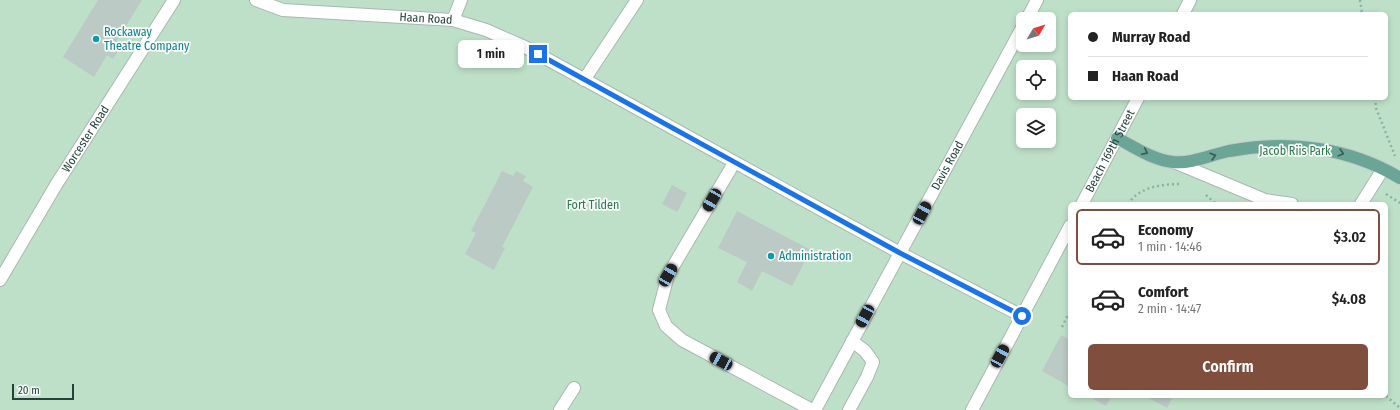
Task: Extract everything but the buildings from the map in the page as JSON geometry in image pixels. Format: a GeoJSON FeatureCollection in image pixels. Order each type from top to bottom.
{"type":"FeatureCollection","features":[{"type":"Feature","properties":{"kind":"main road"},"geometry":{"type":"LineString","coordinates":[[1117,138],[1153,156],[1174,162],[1196,160],[1246,148],[1282,146],[1317,148],[1355,157],[1400,178]]}},
{"type":"Feature","properties":{"kind":"street","name":"Worcester Road"},"geometry":{"type":"LineString","coordinates":[[0,280],[56,185],[174,0]]}},
{"type":"Feature","properties":{"kind":"street","name":"Haan Road"},"geometry":{"type":"LineString","coordinates":[[256,0],[283,10],[453,20],[486,30],[527,48],[900,253],[1022,316]]}},
{"type":"Feature","properties":{"kind":"street"},"geometry":{"type":"LineString","coordinates":[[453,20],[461,0]]}},
{"type":"Feature","properties":{"kind":"street"},"geometry":{"type":"LineString","coordinates":[[584,80],[637,0]]}},
{"type":"Feature","properties":{"kind":"street"},"geometry":{"type":"LineString","coordinates":[[1031,12],[1037,0]]}},
{"type":"Feature","properties":{"kind":"street"},"geometry":{"type":"LineString","coordinates":[[1184,12],[1190,0]]}},
{"type":"Feature","properties":{"kind":"street","name":"Davis Road"},"geometry":{"type":"LineString","coordinates":[[814,410],[1016,39]]}},
{"type":"Feature","properties":{"kind":"street","name":"Beach 169th Street"},"geometry":{"type":"LineString","coordinates":[[1083,202],[1137,100]]}},
{"type":"Feature","properties":{"kind":"street"},"geometry":{"type":"LineString","coordinates":[[1174,162],[1265,200],[1278,202]]}},
{"type":"Feature","properties":{"kind":"street"},"geometry":{"type":"LineString","coordinates":[[734,163],[668,275],[659,310],[666,326],[682,340],[814,410]]}},
{"type":"Feature","properties":{"kind":"street"},"geometry":{"type":"LineString","coordinates":[[1362,202],[1383,169]]}},
{"type":"Feature","properties":{"kind":"street"},"geometry":{"type":"LineString","coordinates":[[972,410],[1068,233]]}},
{"type":"Feature","properties":{"kind":"street"},"geometry":{"type":"LineString","coordinates":[[849,410],[867,377],[873,362],[865,351],[852,341]]}},
{"type":"Feature","properties":{"kind":"street"},"geometry":{"type":"LineString","coordinates":[[560,410],[574,388]]}},
{"type":"Feature","properties":{"kind":"path"},"geometry":{"type":"LineString","coordinates":[[1360,0],[1362,12]]}},
{"type":"Feature","properties":{"kind":"path"},"geometry":{"type":"LineString","coordinates":[[1375,100],[1376,108],[1397,160]]}},
{"type":"Feature","properties":{"kind":"path"},"geometry":{"type":"LineString","coordinates":[[1130,202],[1137,193],[1152,187],[1183,184]]}},
{"type":"Feature","properties":{"kind":"path"},"geometry":{"type":"LineString","coordinates":[[1389,189],[1386,194],[1400,203]]}},
{"type":"Feature","properties":{"kind":"path"},"geometry":{"type":"LineString","coordinates":[[1203,191],[1214,202]]}},
{"type":"Feature","properties":{"kind":"path"},"geometry":{"type":"LineString","coordinates":[[1062,327],[1068,315]]}},
{"type":"Feature","properties":{"kind":"path"},"geometry":{"type":"LineString","coordinates":[[1388,398],[1400,408]]}},
{"type":"Feature","properties":{"kind":"green space","name":"Fort Tilden"},"geometry":{"type":"Polygon","coordinates":[[[0,0],[1400,0],[1400,410],[0,410],[0,0]]]}},
{"type":"Feature","properties":{"kind":"place","name":"Rockaway Theatre Company"},"geometry":{"type":"Point","coordinates":[96,39]}},
{"type":"Feature","properties":{"kind":"place","name":"Administration"},"geometry":{"type":"Point","coordinates":[771,256]}},
{"type":"Feature","properties":{"kind":"route"},"geometry":{"type":"LineString","coordinates":[[538,54],[900,253],[1022,316]]}},
{"type":"Feature","properties":{"kind":"park label","name":"Jacob Riis Park"},"geometry":{"type":"Point","coordinates":[1295,151]}}]}
